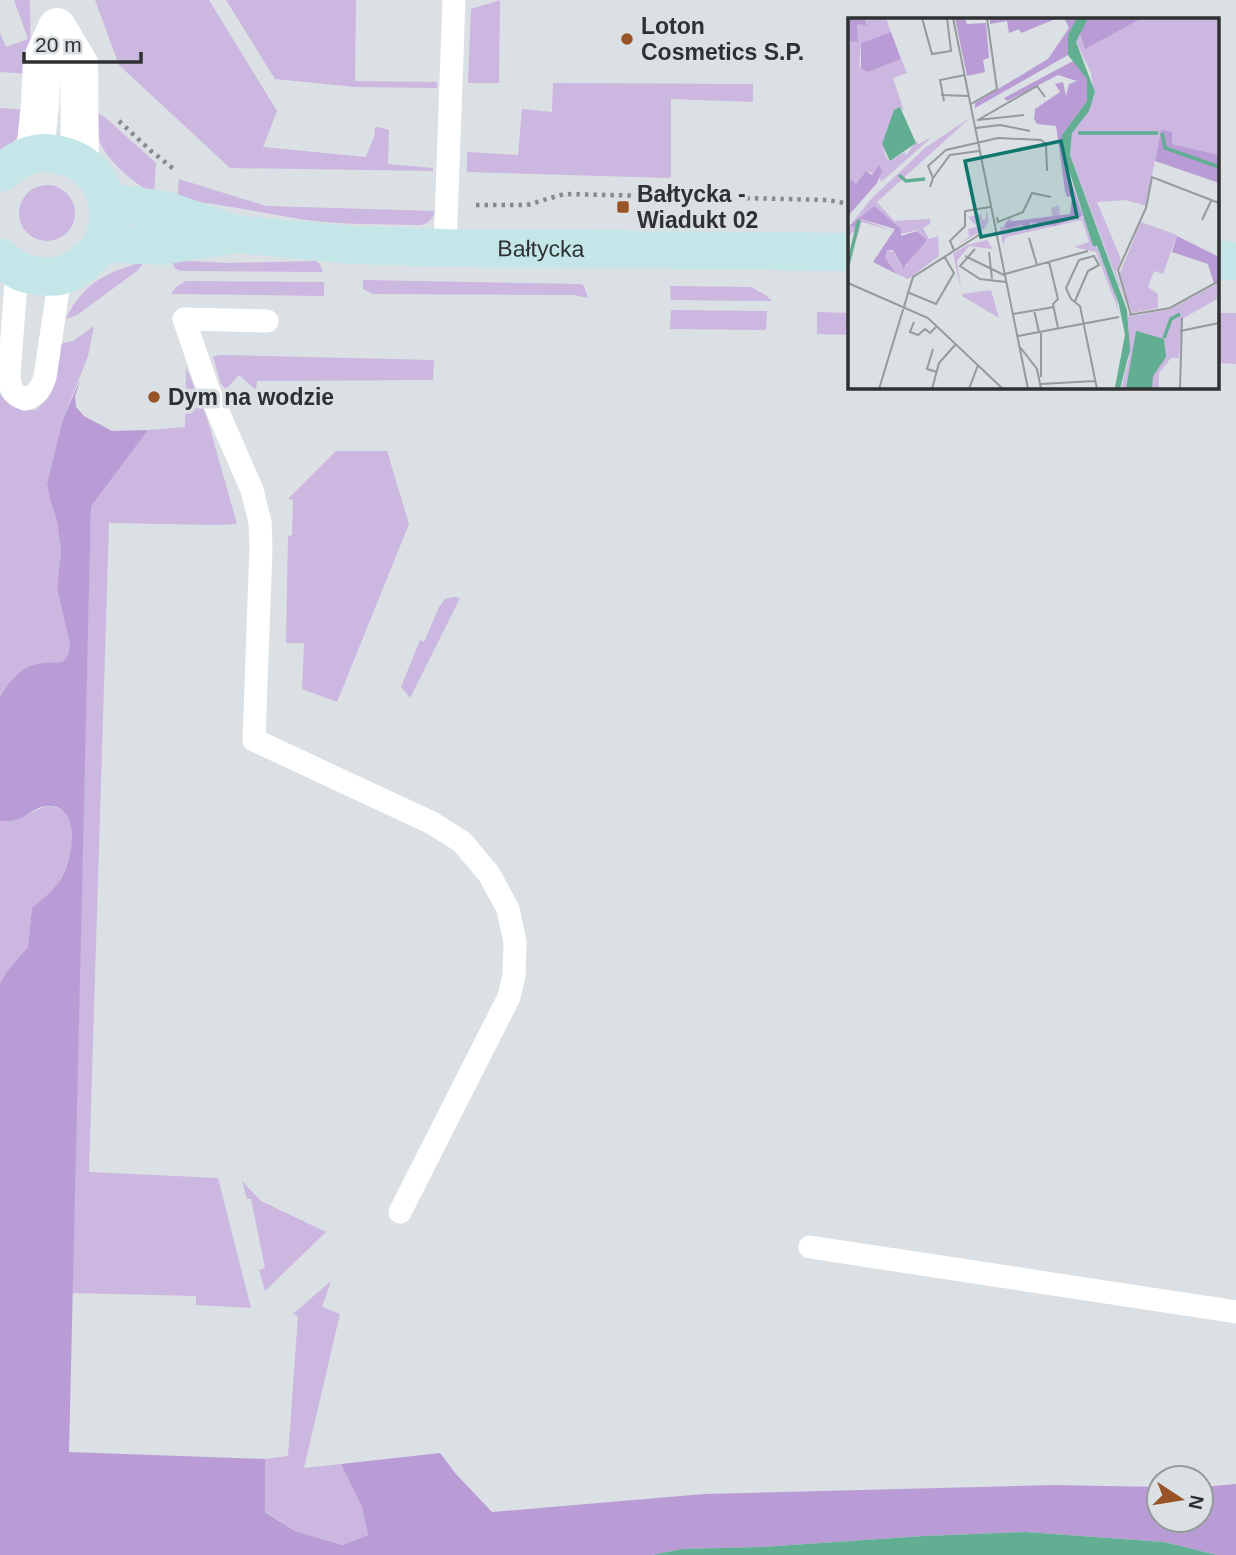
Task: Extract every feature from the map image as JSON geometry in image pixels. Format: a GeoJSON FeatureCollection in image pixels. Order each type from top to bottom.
{"type":"FeatureCollection","features":[{"type":"Feature","properties":{"kind":"main road"},"geometry":{"type":"LineString","coordinates":[[0,173],[16,160],[34,153],[64,156],[80,162],[93,173],[103,186],[107,202],[108,222],[102,243],[91,257],[76,268],[60,276],[39,276],[9,263]]}},
{"type":"Feature","properties":{"kind":"main road","name":"Bałtycka"},"geometry":{"type":"LineString","coordinates":[[107,202],[165,209],[235,234],[352,245],[848,252]]}},
{"type":"Feature","properties":{"kind":"main road","name":"Bałtycka"},"geometry":{"type":"LineString","coordinates":[[102,243],[162,246],[235,234]]}},
{"type":"Feature","properties":{"kind":"main road"},"geometry":{"type":"LineString","coordinates":[[1218,260],[1236,261]]}},
{"type":"Feature","properties":{"kind":"street"},"geometry":{"type":"LineString","coordinates":[[34,153],[42,60],[55,13]]}},
{"type":"Feature","properties":{"kind":"street"},"geometry":{"type":"LineString","coordinates":[[55,13],[79,64],[80,162]]}},
{"type":"Feature","properties":{"kind":"lane"},"geometry":{"type":"LineString","coordinates":[[445,248],[454,0]]}},
{"type":"Feature","properties":{"kind":"lane"},"geometry":{"type":"LineString","coordinates":[[9,263],[10,387],[16,396],[25,399],[35,396],[41,389],[60,276]]}},
{"type":"Feature","properties":{"kind":"lane"},"geometry":{"type":"LineString","coordinates":[[267,321],[184,319],[208,389],[252,490],[260,522],[254,740],[432,823],[461,842],[489,874],[508,909],[515,942],[514,975],[509,996],[400,1212]]}},
{"type":"Feature","properties":{"kind":"lane"},"geometry":{"type":"LineString","coordinates":[[810,1247],[1236,1312]]}},
{"type":"Feature","properties":{"kind":"path"},"geometry":{"type":"LineString","coordinates":[[118,120],[151,152],[180,172]]}},
{"type":"Feature","properties":{"kind":"path"},"geometry":{"type":"LineString","coordinates":[[467,205],[527,205],[564,194],[828,200],[848,204]]}},
{"type":"Feature","properties":{"kind":"shaded area"},"geometry":{"type":"Polygon","coordinates":[[[14,0],[30,0],[31,74],[0,72],[0,33],[6,47],[28,39],[14,0]]]}},
{"type":"Feature","properties":{"kind":"shaded area"},"geometry":{"type":"Polygon","coordinates":[[[95,0],[209,0],[277,111],[263,147],[366,157],[375,128],[378,127],[389,130],[388,164],[433,168],[433,171],[230,168],[119,65],[95,0]]]}},
{"type":"Feature","properties":{"kind":"shaded area"},"geometry":{"type":"Polygon","coordinates":[[[226,0],[356,0],[355,81],[437,82],[437,88],[355,87],[275,79],[226,0]]]}},
{"type":"Feature","properties":{"kind":"shaded area"},"geometry":{"type":"Polygon","coordinates":[[[500,0],[499,83],[468,83],[471,9],[500,0]]]}},
{"type":"Feature","properties":{"kind":"shaded area"},"geometry":{"type":"Polygon","coordinates":[[[553,83],[753,84],[753,102],[671,99],[671,178],[467,172],[467,152],[518,155],[522,109],[552,112],[553,83]]]}},
{"type":"Feature","properties":{"kind":"shaded area"},"geometry":{"type":"Polygon","coordinates":[[[0,108],[31,110],[19,136],[0,155],[0,108]]]}},
{"type":"Feature","properties":{"kind":"shaded area"},"geometry":{"type":"Polygon","coordinates":[[[96,112],[156,163],[154,195],[130,178],[103,148],[98,137],[96,112]]]}},
{"type":"Feature","properties":{"kind":"shaded area"},"geometry":{"type":"Polygon","coordinates":[[[179,179],[266,206],[435,211],[430,221],[420,225],[348,224],[306,220],[177,199],[179,179]]]}},
{"type":"Feature","properties":{"kind":"shaded area"},"geometry":{"type":"Polygon","coordinates":[[[42,185],[52,185],[67,193],[73,202],[73,224],[67,233],[52,241],[42,241],[24,229],[19,218],[19,208],[31,190],[42,185]]]}},
{"type":"Feature","properties":{"kind":"shaded area"},"geometry":{"type":"Polygon","coordinates":[[[173,260],[227,263],[315,261],[323,272],[181,271],[174,268],[173,260]]]}},
{"type":"Feature","properties":{"kind":"shaded area"},"geometry":{"type":"Polygon","coordinates":[[[145,261],[137,271],[77,315],[66,319],[80,296],[98,280],[145,261]]]}},
{"type":"Feature","properties":{"kind":"shaded area"},"geometry":{"type":"Polygon","coordinates":[[[363,280],[581,284],[588,298],[574,295],[373,294],[363,289],[363,280]]]}},
{"type":"Feature","properties":{"kind":"shaded area"},"geometry":{"type":"Polygon","coordinates":[[[186,281],[324,282],[324,296],[171,294],[186,281]]]}},
{"type":"Feature","properties":{"kind":"shaded area"},"geometry":{"type":"Polygon","coordinates":[[[670,286],[751,287],[772,301],[671,300],[670,286]]]}},
{"type":"Feature","properties":{"kind":"shaded area"},"geometry":{"type":"Polygon","coordinates":[[[671,310],[767,311],[766,330],[670,329],[671,310]]]}},
{"type":"Feature","properties":{"kind":"shaded area"},"geometry":{"type":"Polygon","coordinates":[[[817,312],[848,313],[848,335],[817,334],[817,312]]]}},
{"type":"Feature","properties":{"kind":"shaded area"},"geometry":{"type":"Polygon","coordinates":[[[1218,313],[1236,313],[1236,364],[1218,363],[1218,313]]]}},
{"type":"Feature","properties":{"kind":"shaded area"},"geometry":{"type":"Polygon","coordinates":[[[94,326],[88,356],[62,422],[47,484],[57,521],[61,551],[57,588],[70,644],[68,655],[63,662],[33,665],[23,670],[9,683],[0,698],[0,394],[15,408],[36,410],[48,398],[60,355],[60,344],[73,341],[94,326]]]}},
{"type":"Feature","properties":{"kind":"shaded area"},"geometry":{"type":"Polygon","coordinates":[[[213,357],[434,360],[433,380],[257,381],[256,390],[239,375],[226,389],[221,384],[213,357]]]}},
{"type":"Feature","properties":{"kind":"shaded area"},"geometry":{"type":"Polygon","coordinates":[[[186,367],[207,418],[237,524],[109,523],[89,1172],[218,1178],[251,1308],[196,1305],[196,1296],[72,1293],[91,505],[148,430],[185,427],[186,367]]]}},
{"type":"Feature","properties":{"kind":"shaded area"},"geometry":{"type":"Polygon","coordinates":[[[80,380],[75,397],[76,407],[84,416],[112,431],[148,430],[91,506],[69,1452],[265,1459],[265,1512],[295,1531],[342,1545],[368,1535],[362,1507],[341,1464],[440,1453],[492,1512],[704,1494],[1054,1485],[1145,1487],[1145,1534],[1215,1534],[1215,1486],[1236,1484],[1236,1555],[1217,1555],[1164,1542],[1026,1532],[682,1549],[652,1555],[0,1555],[0,983],[28,947],[32,908],[62,877],[72,845],[72,833],[66,813],[58,807],[46,806],[16,820],[0,821],[0,698],[9,683],[23,670],[36,664],[63,662],[68,655],[70,644],[57,588],[61,551],[57,521],[47,484],[62,422],[80,380]]]}},
{"type":"Feature","properties":{"kind":"shaded area"},"geometry":{"type":"Polygon","coordinates":[[[336,451],[387,451],[409,524],[337,702],[302,689],[304,643],[286,643],[288,536],[292,535],[293,500],[288,499],[336,451]]]}},
{"type":"Feature","properties":{"kind":"shaded area"},"geometry":{"type":"Polygon","coordinates":[[[460,598],[410,698],[401,687],[420,640],[424,642],[445,599],[460,598]]]}},
{"type":"Feature","properties":{"kind":"shaded area"},"geometry":{"type":"Polygon","coordinates":[[[46,806],[64,811],[71,821],[71,853],[53,891],[32,908],[28,947],[0,983],[0,821],[16,820],[46,806]]]}},
{"type":"Feature","properties":{"kind":"shaded area"},"geometry":{"type":"Polygon","coordinates":[[[242,1181],[261,1201],[326,1232],[265,1291],[259,1270],[265,1268],[251,1199],[247,1199],[242,1181]]]}},
{"type":"Feature","properties":{"kind":"shaded area"},"geometry":{"type":"Polygon","coordinates":[[[331,1281],[322,1307],[340,1314],[304,1468],[341,1464],[362,1507],[368,1535],[342,1545],[295,1531],[265,1511],[265,1459],[288,1456],[298,1316],[293,1314],[331,1281]]]}},
{"type":"Feature","properties":{"kind":"shaded area"},"geometry":{"type":"Polygon","coordinates":[[[1026,1532],[1164,1542],[1217,1555],[652,1555],[682,1549],[1026,1532]]]}},
{"type":"Feature","properties":{"kind":"place","name":"Loton Cosmetics S.P."},"geometry":{"type":"Point","coordinates":[627,39]}},
{"type":"Feature","properties":{"kind":"place","name":"Bałtycka - Wiadukt 02"},"geometry":{"type":"Point","coordinates":[623,207]}},
{"type":"Feature","properties":{"kind":"place","name":"Dym na wodzie"},"geometry":{"type":"Point","coordinates":[154,397]}}]}
